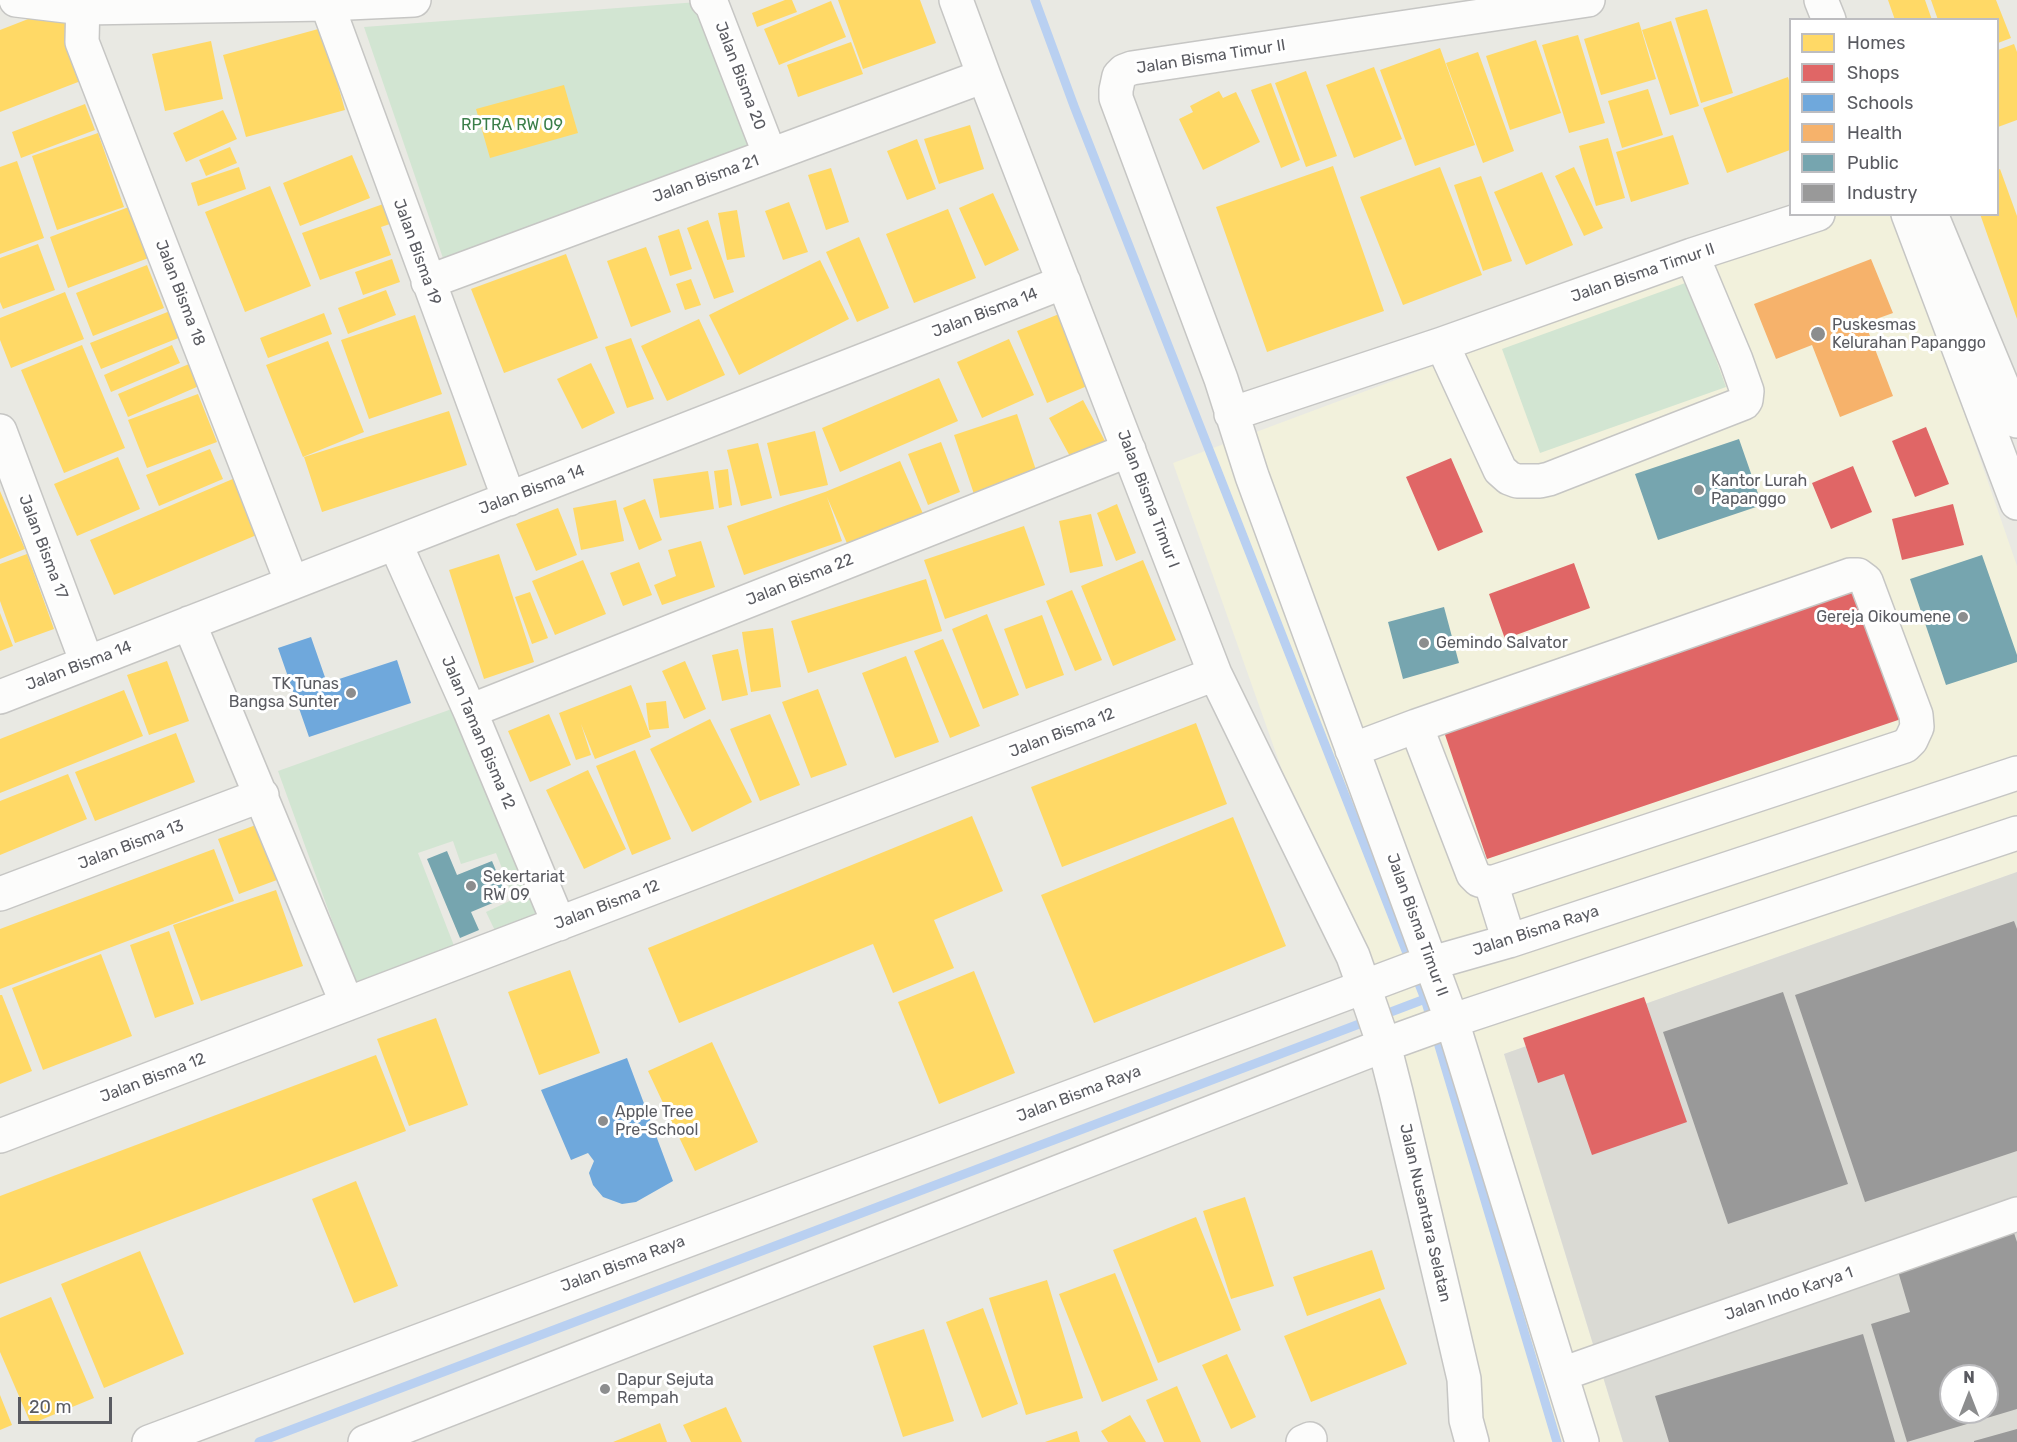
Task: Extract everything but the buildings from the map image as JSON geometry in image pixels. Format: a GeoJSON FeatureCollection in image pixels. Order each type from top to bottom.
{"type":"FeatureCollection","features":[{"type":"Feature","properties":{"kind":"street"},"geometry":{"type":"LineString","coordinates":[[16,0],[83,4],[327,4],[414,0]]}},
{"type":"Feature","properties":{"kind":"street","name":"Jalan Bisma 20"},"geometry":{"type":"LineString","coordinates":[[707,0],[712,5],[770,154]]}},
{"type":"Feature","properties":{"kind":"street","name":"Jalan Bisma Timur I"},"geometry":{"type":"LineString","coordinates":[[956,0],[1215,674],[1370,989]]}},
{"type":"Feature","properties":{"kind":"street","name":"Jalan Bisma Timur II"},"geometry":{"type":"LineString","coordinates":[[1582,1442],[1447,1022],[1422,966],[1352,750],[1231,414],[1221,379],[1116,98],[1119,76],[1132,68],[1588,0]]}},
{"type":"Feature","properties":{"kind":"street"},"geometry":{"type":"LineString","coordinates":[[1821,0],[1828,18]]}},
{"type":"Feature","properties":{"kind":"street"},"geometry":{"type":"LineString","coordinates":[[1843,0],[1849,18]]}},
{"type":"Feature","properties":{"kind":"street","name":"Jalan Bisma 18"},"geometry":{"type":"LineString","coordinates":[[83,4],[82,42],[292,583]]}},
{"type":"Feature","properties":{"kind":"street","name":"Jalan Bisma 19"},"geometry":{"type":"LineString","coordinates":[[327,4],[509,499]]}},
{"type":"Feature","properties":{"kind":"street","name":"Jalan Bisma 21"},"geometry":{"type":"LineString","coordinates":[[428,282],[984,76]]}},
{"type":"Feature","properties":{"kind":"street","name":"Jalan Bisma Timur II"},"geometry":{"type":"LineString","coordinates":[[1231,414],[1442,344],[1692,255],[1812,216]]}},
{"type":"Feature","properties":{"kind":"street"},"geometry":{"type":"LineString","coordinates":[[1909,216],[2010,466],[2017,503]]}},
{"type":"Feature","properties":{"kind":"street"},"geometry":{"type":"LineString","coordinates":[[1932,216],[2017,421]]}},
{"type":"Feature","properties":{"kind":"street"},"geometry":{"type":"LineString","coordinates":[[1442,344],[1500,470],[1509,478],[1517,481],[1540,482],[1549,479],[1744,403],[1746,400],[1747,391],[1736,360],[1692,255]]}},
{"type":"Feature","properties":{"kind":"street","name":"Jalan Bisma 14"},"geometry":{"type":"LineString","coordinates":[[0,697],[1064,282]]}},
{"type":"Feature","properties":{"kind":"street","name":"Jalan Bisma 17"},"geometry":{"type":"LineString","coordinates":[[3,447],[87,663]]}},
{"type":"Feature","properties":{"kind":"street","name":"Jalan Bisma 22"},"geometry":{"type":"LineString","coordinates":[[470,711],[1129,450]]}},
{"type":"Feature","properties":{"kind":"street","name":"Jalan Taman Bisma 12"},"geometry":{"type":"LineString","coordinates":[[395,543],[470,711],[559,924]]}},
{"type":"Feature","properties":{"kind":"street"},"geometry":{"type":"LineString","coordinates":[[1352,750],[1416,726],[1850,575],[1858,575],[1866,581],[1916,715],[1917,727],[1911,740],[1905,746],[1491,883],[1479,880],[1473,874],[1416,726]]}},
{"type":"Feature","properties":{"kind":"street"},"geometry":{"type":"LineString","coordinates":[[189,623],[347,1004]]}},
{"type":"Feature","properties":{"kind":"street","name":"Jalan Bisma 12"},"geometry":{"type":"LineString","coordinates":[[0,1136],[1215,674]]}},
{"type":"Feature","properties":{"kind":"street","name":"Jalan Bisma Raya"},"geometry":{"type":"LineString","coordinates":[[149,1442],[1370,989],[1422,966],[1509,941],[2017,773]]}},
{"type":"Feature","properties":{"kind":"street","name":"Jalan Bisma 13"},"geometry":{"type":"LineString","coordinates":[[0,894],[262,795]]}},
{"type":"Feature","properties":{"kind":"street"},"geometry":{"type":"LineString","coordinates":[[365,1442],[1386,1042],[2017,833]]}},
{"type":"Feature","properties":{"kind":"street"},"geometry":{"type":"LineString","coordinates":[[1491,883],[1509,941]]}},
{"type":"Feature","properties":{"kind":"street","name":"Jalan Nusantara Selatan"},"geometry":{"type":"LineString","coordinates":[[1370,989],[1386,1042],[1464,1380],[1466,1420],[1472,1442]]}},
{"type":"Feature","properties":{"kind":"street","name":"Jalan Indo Karya 1"},"geometry":{"type":"LineString","coordinates":[[1562,1374],[2017,1214]]}},
{"type":"Feature","properties":{"kind":"shaded area"},"geometry":{"type":"Polygon","coordinates":[[[1834,216],[1896,216],[2017,566],[2017,872],[1504,1054],[1623,1442],[1472,1442],[1354,973],[1173,463],[1834,216]]]}},
{"type":"Feature","properties":{"kind":"shaded area"},"geometry":{"type":"Polygon","coordinates":[[[2017,872],[2017,1442],[1623,1442],[1504,1054],[2017,872]]]}},
{"type":"Feature","properties":{"kind":"green space","name":"RPTRA RW 09"},"geometry":{"type":"Polygon","coordinates":[[[698,2],[758,146],[446,267],[364,27],[698,2]]]}},
{"type":"Feature","properties":{"kind":"green space"},"geometry":{"type":"Polygon","coordinates":[[[1688,282],[1726,387],[1540,453],[1502,349],[1688,282]]]}},
{"type":"Feature","properties":{"kind":"green space"},"geometry":{"type":"Polygon","coordinates":[[[463,705],[550,917],[499,939],[486,912],[514,899],[496,853],[461,864],[453,841],[418,853],[458,956],[359,995],[278,771],[463,705]]]}},
{"type":"Feature","properties":{"kind":"waterway"},"geometry":{"type":"LineString","coordinates":[[1035,0],[1074,106],[1425,999],[1557,1442]]}},
{"type":"Feature","properties":{"kind":"waterway"},"geometry":{"type":"LineString","coordinates":[[259,1442],[1425,999]]}},
{"type":"Feature","properties":{"kind":"place","name":"Puskesmas Kelurahan Papanggo"},"geometry":{"type":"Point","coordinates":[1818,334]}},
{"type":"Feature","properties":{"kind":"place","name":"Kantor Lurah Papanggo"},"geometry":{"type":"Point","coordinates":[1699,490]}},
{"type":"Feature","properties":{"kind":"place","name":"Gereja Oikoumene"},"geometry":{"type":"Point","coordinates":[1963,617]}},
{"type":"Feature","properties":{"kind":"place","name":"Gemindo Salvator"},"geometry":{"type":"Point","coordinates":[1424,643]}},
{"type":"Feature","properties":{"kind":"place","name":"TK Tunas Bangsa Sunter"},"geometry":{"type":"Point","coordinates":[351,693]}},
{"type":"Feature","properties":{"kind":"place","name":"Sekertariat RW 09"},"geometry":{"type":"Point","coordinates":[471,886]}},
{"type":"Feature","properties":{"kind":"place","name":"Apple Tree Pre-School"},"geometry":{"type":"Point","coordinates":[603,1121]}},
{"type":"Feature","properties":{"kind":"place","name":"Dapur Sejuta Rempah"},"geometry":{"type":"Point","coordinates":[605,1389]}}]}
